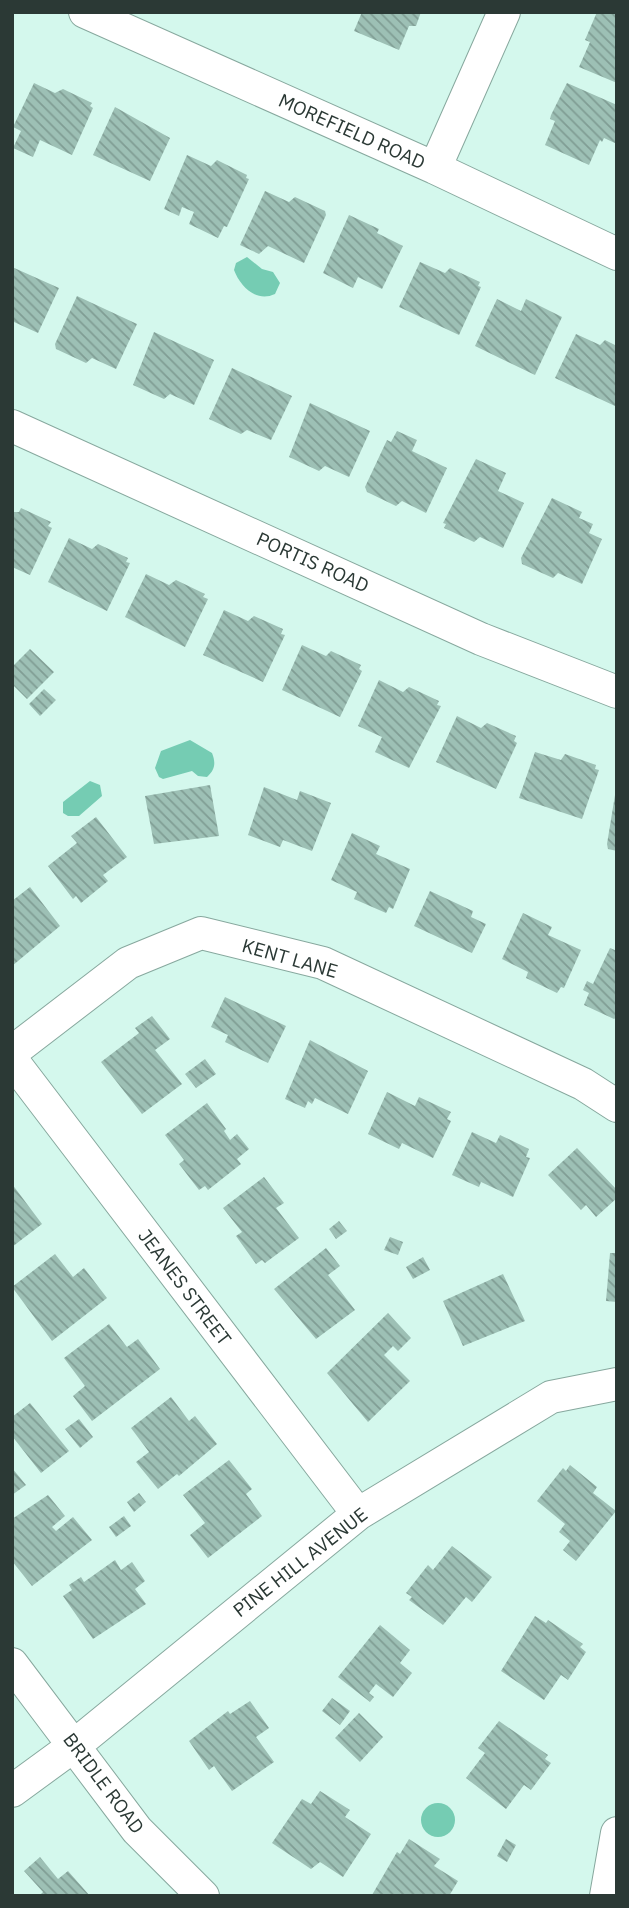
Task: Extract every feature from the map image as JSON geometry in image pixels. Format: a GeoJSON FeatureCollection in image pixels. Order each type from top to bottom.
{"type":"FeatureCollection","features":[{"type":"Feature","properties":{"kind":"street","name":"MOREFIELD ROAD"},"geometry":{"type":"LineString","coordinates":[[85,12],[435,167],[617,254]]}},
{"type":"Feature","properties":{"kind":"street"},"geometry":{"type":"LineString","coordinates":[[435,167],[504,12]]}},
{"type":"Feature","properties":{"kind":"street","name":"PORTIS ROAD"},"geometry":{"type":"LineString","coordinates":[[12,426],[481,639],[617,692]]}},
{"type":"Feature","properties":{"kind":"street","name":"KENT LANE"},"geometry":{"type":"LineString","coordinates":[[12,1052],[128,963],[201,933],[323,964],[583,1084],[617,1106]]}},
{"type":"Feature","properties":{"kind":"street","name":"JEANES STREET"},"geometry":{"type":"LineString","coordinates":[[12,1060],[358,1514]]}},
{"type":"Feature","properties":{"kind":"street","name":"PINE HILL AVENUE"},"geometry":{"type":"LineString","coordinates":[[12,1791],[75,1745],[358,1514],[551,1397],[617,1384]]}},
{"type":"Feature","properties":{"kind":"street","name":"BRIDLE ROAD"},"geometry":{"type":"LineString","coordinates":[[12,1664],[137,1830],[203,1896]]}},
{"type":"Feature","properties":{"kind":"street"},"geometry":{"type":"LineString","coordinates":[[606,1896],[617,1833]]}},
{"type":"Feature","properties":{"kind":"shaded area"},"geometry":{"type":"Polygon","coordinates":[[[247,257],[262,269],[273,272],[280,283],[275,294],[255,295],[240,282],[234,270],[236,263],[247,257]]]}},
{"type":"Feature","properties":{"kind":"shaded area"},"geometry":{"type":"Polygon","coordinates":[[[190,740],[212,753],[212,772],[207,777],[198,776],[192,771],[163,779],[159,777],[155,768],[161,751],[190,740]]]}},
{"type":"Feature","properties":{"kind":"shaded area"},"geometry":{"type":"Polygon","coordinates":[[[90,781],[100,785],[102,796],[79,816],[63,813],[63,802],[90,781]]]}},
{"type":"Feature","properties":{"kind":"shaded area"},"geometry":{"type":"Polygon","coordinates":[[[438,1803],[450,1808],[455,1820],[450,1832],[438,1837],[426,1832],[421,1820],[426,1808],[438,1803]]]}},
{"type":"Feature","properties":{"kind":"building"},"geometry":{"type":"Polygon","coordinates":[[[362,12],[421,12],[416,26],[409,26],[399,50],[354,31],[362,12]]]}},
{"type":"Feature","properties":{"kind":"building"},"geometry":{"type":"Polygon","coordinates":[[[597,12],[617,12],[617,83],[579,67],[590,42],[585,40],[597,12]]]}},
{"type":"Feature","properties":{"kind":"building"},"geometry":{"type":"Polygon","coordinates":[[[34,83],[55,93],[63,89],[92,103],[90,106],[93,108],[72,155],[40,140],[33,157],[13,148],[21,131],[13,127],[34,83]]]}},
{"type":"Feature","properties":{"kind":"building"},"geometry":{"type":"Polygon","coordinates":[[[567,83],[617,105],[617,144],[604,138],[602,142],[600,140],[589,165],[545,145],[555,121],[550,119],[551,115],[567,83]]]}},
{"type":"Feature","properties":{"kind":"building"},"geometry":{"type":"Polygon","coordinates":[[[115,107],[170,138],[150,181],[93,155],[115,107]]]}},
{"type":"Feature","properties":{"kind":"building"},"geometry":{"type":"Polygon","coordinates":[[[187,155],[211,166],[217,160],[247,175],[246,178],[249,179],[227,227],[224,226],[218,238],[189,224],[194,212],[182,207],[179,216],[164,209],[187,155]]]}},
{"type":"Feature","properties":{"kind":"building"},"geometry":{"type":"Polygon","coordinates":[[[265,191],[289,202],[295,197],[325,211],[326,215],[304,263],[268,246],[259,254],[240,245],[265,191]]]}},
{"type":"Feature","properties":{"kind":"building"},"geometry":{"type":"Polygon","coordinates":[[[349,215],[379,229],[377,233],[403,246],[382,289],[358,277],[353,288],[323,273],[349,215]]]}},
{"type":"Feature","properties":{"kind":"building"},"geometry":{"type":"Polygon","coordinates":[[[420,262],[445,273],[450,268],[480,282],[478,286],[481,287],[459,335],[399,307],[420,262]]]}},
{"type":"Feature","properties":{"kind":"building"},"geometry":{"type":"Polygon","coordinates":[[[12,267],[59,288],[38,333],[14,322],[12,327],[12,267]]]}},
{"type":"Feature","properties":{"kind":"building"},"geometry":{"type":"Polygon","coordinates":[[[77,296],[137,324],[116,369],[92,358],[86,363],[56,349],[55,344],[77,296]]]}},
{"type":"Feature","properties":{"kind":"building"},"geometry":{"type":"Polygon","coordinates":[[[497,299],[521,311],[526,299],[562,317],[535,375],[475,346],[497,299]]]}},
{"type":"Feature","properties":{"kind":"building"},"geometry":{"type":"Polygon","coordinates":[[[154,332],[214,360],[194,405],[170,394],[164,399],[133,385],[154,332]]]}},
{"type":"Feature","properties":{"kind":"building"},"geometry":{"type":"Polygon","coordinates":[[[576,334],[600,345],[605,340],[617,346],[615,406],[555,378],[576,334]]]}},
{"type":"Feature","properties":{"kind":"building"},"geometry":{"type":"Polygon","coordinates":[[[232,368],[292,396],[271,440],[247,430],[241,434],[209,419],[232,368]]]}},
{"type":"Feature","properties":{"kind":"building"},"geometry":{"type":"Polygon","coordinates":[[[310,403],[370,431],[349,477],[325,466],[319,471],[289,457],[310,403]]]}},
{"type":"Feature","properties":{"kind":"building"},"geometry":{"type":"Polygon","coordinates":[[[397,431],[417,440],[412,451],[447,468],[426,513],[402,501],[396,506],[367,492],[365,487],[387,440],[391,442],[397,431]]]}},
{"type":"Feature","properties":{"kind":"building"},"geometry":{"type":"Polygon","coordinates":[[[476,459],[506,473],[498,491],[524,503],[503,548],[480,537],[474,542],[444,528],[446,524],[443,523],[476,459]]]}},
{"type":"Feature","properties":{"kind":"building"},"geometry":{"type":"Polygon","coordinates":[[[552,498],[582,512],[579,518],[593,524],[589,533],[602,539],[582,584],[558,573],[553,578],[522,564],[521,558],[552,498]]]}},
{"type":"Feature","properties":{"kind":"building"},"geometry":{"type":"Polygon","coordinates":[[[21,508],[51,522],[48,526],[52,528],[30,575],[12,567],[12,512],[19,512],[21,508]]]}},
{"type":"Feature","properties":{"kind":"building"},"geometry":{"type":"Polygon","coordinates":[[[69,538],[92,549],[98,544],[128,558],[126,562],[130,563],[107,611],[48,582],[69,538]]]}},
{"type":"Feature","properties":{"kind":"building"},"geometry":{"type":"Polygon","coordinates":[[[146,574],[169,585],[176,580],[205,594],[203,597],[208,599],[185,647],[125,617],[146,574]]]}},
{"type":"Feature","properties":{"kind":"building"},"geometry":{"type":"Polygon","coordinates":[[[224,610],[248,621],[254,616],[283,629],[281,634],[285,635],[263,682],[203,655],[224,610]]]}},
{"type":"Feature","properties":{"kind":"building"},"geometry":{"type":"Polygon","coordinates":[[[302,645],[326,656],[331,651],[361,665],[359,669],[362,671],[340,717],[282,690],[302,645]]]}},
{"type":"Feature","properties":{"kind":"building"},"geometry":{"type":"Polygon","coordinates":[[[30,649],[54,672],[27,699],[12,684],[12,667],[30,649]]]}},
{"type":"Feature","properties":{"kind":"building"},"geometry":{"type":"Polygon","coordinates":[[[379,680],[403,692],[409,687],[439,701],[437,705],[441,706],[409,768],[375,752],[382,737],[358,726],[379,680]]]}},
{"type":"Feature","properties":{"kind":"building"},"geometry":{"type":"Polygon","coordinates":[[[44,689],[56,700],[40,716],[29,704],[44,689]]]}},
{"type":"Feature","properties":{"kind":"building"},"geometry":{"type":"Polygon","coordinates":[[[457,716],[481,728],[487,723],[516,736],[514,741],[517,743],[496,789],[436,762],[457,716]]]}},
{"type":"Feature","properties":{"kind":"building"},"geometry":{"type":"Polygon","coordinates":[[[535,752],[561,760],[565,754],[596,765],[595,769],[599,770],[582,819],[519,798],[535,752]]]}},
{"type":"Feature","properties":{"kind":"building"},"geometry":{"type":"Polygon","coordinates":[[[210,785],[219,836],[154,844],[145,796],[210,785]]]}},
{"type":"Feature","properties":{"kind":"building"},"geometry":{"type":"Polygon","coordinates":[[[264,787],[297,800],[300,791],[331,803],[312,851],[283,840],[280,847],[248,835],[264,787]]]}},
{"type":"Feature","properties":{"kind":"building"},"geometry":{"type":"Polygon","coordinates":[[[615,795],[617,851],[608,849],[607,844],[615,795]]]}},
{"type":"Feature","properties":{"kind":"building"},"geometry":{"type":"Polygon","coordinates":[[[96,817],[127,857],[103,875],[108,881],[81,903],[76,896],[73,899],[48,866],[77,843],[71,836],[96,817]]]}},
{"type":"Feature","properties":{"kind":"building"},"geometry":{"type":"Polygon","coordinates":[[[352,833],[380,846],[376,854],[410,869],[393,909],[389,907],[386,913],[354,899],[357,892],[331,880],[352,833]]]}},
{"type":"Feature","properties":{"kind":"building"},"geometry":{"type":"Polygon","coordinates":[[[30,887],[60,926],[12,966],[12,901],[30,887]]]}},
{"type":"Feature","properties":{"kind":"building"},"geometry":{"type":"Polygon","coordinates":[[[430,891],[473,911],[471,917],[486,924],[472,953],[414,926],[430,891]]]}},
{"type":"Feature","properties":{"kind":"building"},"geometry":{"type":"Polygon","coordinates":[[[523,913],[552,927],[548,935],[581,950],[564,988],[561,987],[557,993],[526,978],[528,972],[502,959],[523,913]]]}},
{"type":"Feature","properties":{"kind":"building"},"geometry":{"type":"Polygon","coordinates":[[[610,948],[617,951],[617,1017],[614,1019],[584,1005],[589,993],[583,990],[587,981],[593,984],[610,948]]]}},
{"type":"Feature","properties":{"kind":"building"},"geometry":{"type":"Polygon","coordinates":[[[225,997],[286,1026],[268,1063],[225,1042],[228,1035],[211,1027],[225,997]]]}},
{"type":"Feature","properties":{"kind":"building"},"geometry":{"type":"Polygon","coordinates":[[[152,1016],[170,1039],[155,1050],[182,1084],[142,1114],[101,1062],[139,1033],[135,1028],[152,1016]]]}},
{"type":"Feature","properties":{"kind":"building"},"geometry":{"type":"Polygon","coordinates":[[[310,1040],[368,1071],[348,1114],[315,1098],[312,1104],[308,1101],[305,1108],[285,1099],[310,1040]]]}},
{"type":"Feature","properties":{"kind":"building"},"geometry":{"type":"Polygon","coordinates":[[[205,1059],[216,1074],[196,1088],[185,1074],[205,1059]]]}},
{"type":"Feature","properties":{"kind":"building"},"geometry":{"type":"Polygon","coordinates":[[[387,1092],[415,1106],[419,1097],[451,1112],[447,1119],[451,1121],[433,1158],[402,1143],[399,1149],[368,1134],[387,1092]]]}},
{"type":"Feature","properties":{"kind":"building"},"geometry":{"type":"Polygon","coordinates":[[[207,1103],[226,1129],[224,1131],[230,1140],[237,1134],[249,1149],[237,1159],[241,1164],[208,1190],[205,1186],[199,1190],[179,1164],[184,1160],[165,1135],[207,1103]]]}},
{"type":"Feature","properties":{"kind":"building"},"geometry":{"type":"Polygon","coordinates":[[[472,1132],[496,1143],[500,1135],[529,1149],[526,1157],[530,1158],[513,1197],[481,1182],[479,1187],[452,1175],[472,1132]]]}},
{"type":"Feature","properties":{"kind":"building"},"geometry":{"type":"Polygon","coordinates":[[[577,1148],[617,1190],[617,1198],[596,1217],[586,1205],[581,1210],[548,1175],[577,1148]]]}},
{"type":"Feature","properties":{"kind":"building"},"geometry":{"type":"Polygon","coordinates":[[[264,1177],[284,1203],[276,1208],[299,1238],[265,1263],[262,1260],[256,1264],[236,1236],[242,1232],[223,1208],[264,1177]]]}},
{"type":"Feature","properties":{"kind":"building"},"geometry":{"type":"Polygon","coordinates":[[[12,1184],[42,1224],[12,1247],[12,1184]]]}},
{"type":"Feature","properties":{"kind":"building"},"geometry":{"type":"Polygon","coordinates":[[[339,1221],[347,1231],[336,1239],[329,1229],[339,1221]]]}},
{"type":"Feature","properties":{"kind":"building"},"geometry":{"type":"Polygon","coordinates":[[[390,1237],[403,1242],[398,1255],[384,1250],[390,1237]]]}},
{"type":"Feature","properties":{"kind":"building"},"geometry":{"type":"Polygon","coordinates":[[[326,1248],[340,1266],[328,1275],[355,1310],[316,1339],[274,1289],[326,1248]]]}},
{"type":"Feature","properties":{"kind":"building"},"geometry":{"type":"Polygon","coordinates":[[[610,1253],[617,1253],[617,1302],[606,1301],[610,1253]]]}},
{"type":"Feature","properties":{"kind":"building"},"geometry":{"type":"Polygon","coordinates":[[[55,1254],[73,1277],[84,1268],[107,1298],[52,1341],[12,1287],[55,1254]]]}},
{"type":"Feature","properties":{"kind":"building"},"geometry":{"type":"Polygon","coordinates":[[[423,1257],[430,1270],[413,1279],[406,1267],[423,1257]]]}},
{"type":"Feature","properties":{"kind":"building"},"geometry":{"type":"Polygon","coordinates":[[[503,1274],[525,1321],[463,1346],[443,1301],[503,1274]]]}},
{"type":"Feature","properties":{"kind":"building"},"geometry":{"type":"Polygon","coordinates":[[[388,1313],[411,1338],[398,1351],[393,1346],[384,1355],[410,1381],[368,1422],[327,1373],[388,1313]]]}},
{"type":"Feature","properties":{"kind":"building"},"geometry":{"type":"Polygon","coordinates":[[[109,1324],[127,1347],[138,1339],[160,1369],[92,1421],[73,1396],[85,1386],[64,1358],[109,1324]]]}},
{"type":"Feature","properties":{"kind":"building"},"geometry":{"type":"Polygon","coordinates":[[[171,1397],[189,1421],[195,1416],[217,1444],[179,1476],[177,1474],[158,1489],[136,1462],[149,1452],[131,1428],[171,1397]]]}},
{"type":"Feature","properties":{"kind":"building"},"geometry":{"type":"Polygon","coordinates":[[[30,1403],[69,1451],[41,1473],[12,1436],[12,1417],[30,1403]]]}},
{"type":"Feature","properties":{"kind":"building"},"geometry":{"type":"Polygon","coordinates":[[[79,1419],[93,1437],[80,1448],[65,1429],[79,1419]]]}},
{"type":"Feature","properties":{"kind":"building"},"geometry":{"type":"Polygon","coordinates":[[[229,1460],[252,1489],[246,1494],[262,1516],[208,1558],[190,1535],[205,1523],[183,1495],[229,1460]]]}},
{"type":"Feature","properties":{"kind":"building"},"geometry":{"type":"Polygon","coordinates":[[[570,1465],[597,1487],[593,1493],[616,1511],[576,1561],[563,1550],[570,1541],[559,1532],[565,1524],[537,1501],[563,1468],[566,1471],[570,1465]]]}},
{"type":"Feature","properties":{"kind":"building"},"geometry":{"type":"Polygon","coordinates":[[[12,1468],[26,1485],[12,1495],[12,1468]]]}},
{"type":"Feature","properties":{"kind":"building"},"geometry":{"type":"Polygon","coordinates":[[[139,1493],[146,1502],[134,1512],[127,1502],[139,1493]]]}},
{"type":"Feature","properties":{"kind":"building"},"geometry":{"type":"Polygon","coordinates":[[[48,1495],[65,1516],[52,1527],[56,1531],[73,1517],[92,1540],[32,1586],[12,1561],[12,1519],[48,1495]]]}},
{"type":"Feature","properties":{"kind":"building"},"geometry":{"type":"Polygon","coordinates":[[[124,1516],[131,1526],[116,1537],[109,1527],[124,1516]]]}},
{"type":"Feature","properties":{"kind":"building"},"geometry":{"type":"Polygon","coordinates":[[[452,1546],[492,1577],[472,1602],[466,1597],[443,1625],[409,1600],[412,1597],[406,1593],[428,1565],[433,1570],[452,1546]]]}},
{"type":"Feature","properties":{"kind":"building"},"geometry":{"type":"Polygon","coordinates":[[[115,1560],[121,1570],[132,1562],[145,1581],[135,1589],[146,1604],[93,1639],[63,1596],[72,1590],[69,1585],[81,1577],[84,1582],[115,1560]]]}},
{"type":"Feature","properties":{"kind":"building"},"geometry":{"type":"Polygon","coordinates":[[[535,1616],[546,1623],[548,1620],[583,1644],[580,1647],[586,1652],[568,1680],[561,1675],[544,1700],[501,1671],[535,1616]]]}},
{"type":"Feature","properties":{"kind":"building"},"geometry":{"type":"Polygon","coordinates":[[[380,1625],[410,1650],[400,1663],[412,1673],[393,1697],[376,1684],[369,1693],[374,1697],[370,1702],[338,1677],[380,1625]]]}},
{"type":"Feature","properties":{"kind":"building"},"geometry":{"type":"Polygon","coordinates":[[[332,1698],[350,1711],[340,1725],[322,1711],[332,1698]]]}},
{"type":"Feature","properties":{"kind":"building"},"geometry":{"type":"Polygon","coordinates":[[[250,1701],[269,1728],[256,1737],[274,1762],[232,1791],[214,1766],[209,1770],[189,1741],[228,1711],[230,1714],[250,1701]]]}},
{"type":"Feature","properties":{"kind":"building"},"geometry":{"type":"Polygon","coordinates":[[[359,1713],[383,1737],[360,1762],[335,1738],[359,1713]]]}},
{"type":"Feature","properties":{"kind":"building"},"geometry":{"type":"Polygon","coordinates":[[[499,1721],[548,1755],[545,1759],[551,1763],[531,1790],[524,1785],[506,1809],[466,1778],[485,1753],[478,1748],[499,1721]]]}},
{"type":"Feature","properties":{"kind":"building"},"geometry":{"type":"Polygon","coordinates":[[[320,1791],[350,1810],[345,1817],[371,1834],[343,1877],[320,1862],[311,1869],[272,1843],[302,1799],[311,1804],[320,1791]]]}},
{"type":"Feature","properties":{"kind":"building"},"geometry":{"type":"Polygon","coordinates":[[[409,1839],[440,1859],[434,1866],[458,1881],[449,1896],[372,1895],[397,1852],[400,1854],[409,1839]]]}},
{"type":"Feature","properties":{"kind":"building"},"geometry":{"type":"Polygon","coordinates":[[[506,1839],[516,1845],[507,1862],[497,1856],[506,1839]]]}},
{"type":"Feature","properties":{"kind":"building"},"geometry":{"type":"Polygon","coordinates":[[[40,1857],[58,1879],[68,1871],[90,1896],[39,1896],[43,1892],[24,1871],[40,1857]]]}}]}
